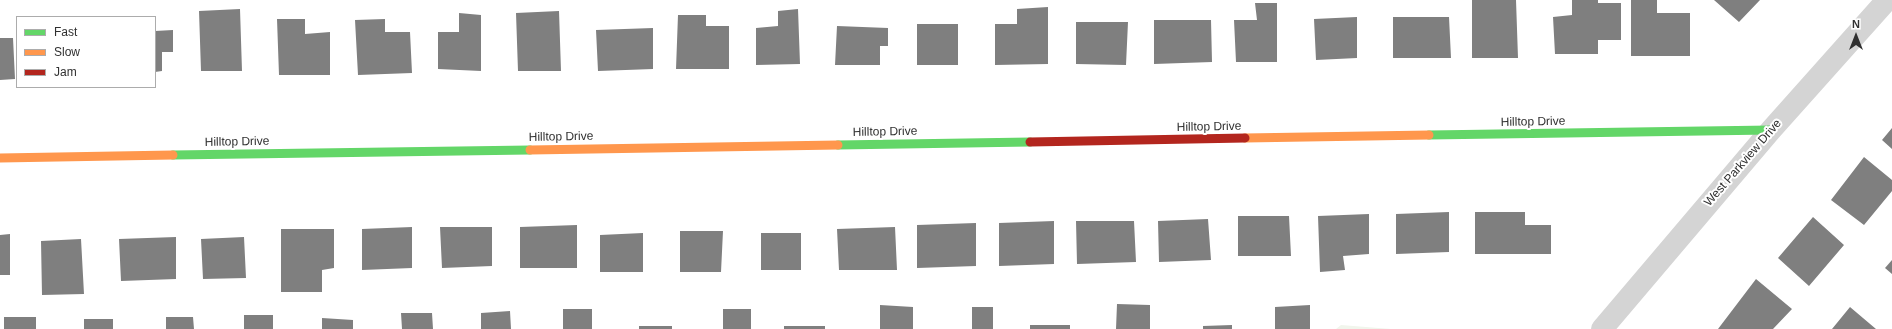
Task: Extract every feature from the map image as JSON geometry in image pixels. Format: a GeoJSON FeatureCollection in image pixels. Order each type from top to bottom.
{"type":"FeatureCollection","features":[{"type":"Feature","properties":{"kind":"street","name":"West Parkview Drive"},"geometry":{"type":"LineString","coordinates":[[1602,329],[1771,130],[1887,0]]}},
{"type":"Feature","properties":{"kind":"street","name":"Hilltop Drive"},"geometry":{"type":"LineString","coordinates":[[0,158],[1771,130]]}},
{"type":"Feature","properties":{"kind":"shaded area"},"geometry":{"type":"Polygon","coordinates":[[[1341,325],[1391,329],[1336,329],[1341,325]]]}},
{"type":"Feature","properties":{"kind":"building"},"geometry":{"type":"Polygon","coordinates":[[[1472,0],[1516,0],[1518,58],[1472,58],[1472,0]]]}},
{"type":"Feature","properties":{"kind":"building"},"geometry":{"type":"Polygon","coordinates":[[[1572,0],[1598,0],[1598,3],[1621,3],[1621,40],[1598,40],[1598,54],[1555,54],[1553,17],[1572,15],[1572,0]]]}},
{"type":"Feature","properties":{"kind":"building"},"geometry":{"type":"Polygon","coordinates":[[[1631,0],[1657,0],[1657,13],[1690,13],[1690,56],[1631,56],[1631,0]]]}},
{"type":"Feature","properties":{"kind":"building"},"geometry":{"type":"Polygon","coordinates":[[[1714,0],[1760,0],[1739,22],[1714,0]]]}},
{"type":"Feature","properties":{"kind":"building"},"geometry":{"type":"Polygon","coordinates":[[[1255,3],[1277,3],[1277,62],[1236,62],[1234,20],[1257,20],[1255,3]]]}},
{"type":"Feature","properties":{"kind":"building"},"geometry":{"type":"Polygon","coordinates":[[[1048,7],[1048,64],[995,65],[995,24],[1017,24],[1017,9],[1048,7]]]}},
{"type":"Feature","properties":{"kind":"building"},"geometry":{"type":"Polygon","coordinates":[[[240,9],[242,71],[201,71],[199,11],[240,9]]]}},
{"type":"Feature","properties":{"kind":"building"},"geometry":{"type":"Polygon","coordinates":[[[798,9],[800,64],[756,65],[756,28],[778,26],[778,11],[798,9]]]}},
{"type":"Feature","properties":{"kind":"building"},"geometry":{"type":"Polygon","coordinates":[[[559,11],[561,71],[518,71],[516,13],[559,11]]]}},
{"type":"Feature","properties":{"kind":"building"},"geometry":{"type":"Polygon","coordinates":[[[459,13],[481,15],[481,71],[438,69],[438,32],[459,32],[459,13]]]}},
{"type":"Feature","properties":{"kind":"building"},"geometry":{"type":"Polygon","coordinates":[[[678,15],[706,15],[706,26],[729,26],[729,69],[676,69],[678,15]]]}},
{"type":"Feature","properties":{"kind":"building"},"geometry":{"type":"Polygon","coordinates":[[[1357,17],[1357,58],[1316,60],[1314,19],[1357,17]]]}},
{"type":"Feature","properties":{"kind":"building"},"geometry":{"type":"Polygon","coordinates":[[[1393,17],[1449,17],[1451,58],[1393,58],[1393,17]]]}},
{"type":"Feature","properties":{"kind":"building"},"geometry":{"type":"Polygon","coordinates":[[[277,19],[305,19],[305,34],[330,32],[330,75],[279,75],[277,19]]]}},
{"type":"Feature","properties":{"kind":"building"},"geometry":{"type":"Polygon","coordinates":[[[385,19],[385,32],[410,32],[412,73],[358,75],[355,20],[385,19]]]}},
{"type":"Feature","properties":{"kind":"building"},"geometry":{"type":"Polygon","coordinates":[[[1154,20],[1211,20],[1212,62],[1154,64],[1154,20]]]}},
{"type":"Feature","properties":{"kind":"building"},"geometry":{"type":"Polygon","coordinates":[[[1076,22],[1128,22],[1126,65],[1076,64],[1076,22]]]}},
{"type":"Feature","properties":{"kind":"building"},"geometry":{"type":"Polygon","coordinates":[[[917,24],[958,24],[958,65],[917,65],[917,24]]]}},
{"type":"Feature","properties":{"kind":"building"},"geometry":{"type":"Polygon","coordinates":[[[837,26],[888,28],[888,46],[880,46],[880,65],[835,65],[837,26]]]}},
{"type":"Feature","properties":{"kind":"building"},"geometry":{"type":"Polygon","coordinates":[[[653,28],[653,69],[598,71],[596,30],[653,28]]]}},
{"type":"Feature","properties":{"kind":"building"},"geometry":{"type":"Polygon","coordinates":[[[173,30],[173,52],[162,52],[162,71],[156,72],[156,31],[173,30]]]}},
{"type":"Feature","properties":{"kind":"building"},"geometry":{"type":"Polygon","coordinates":[[[0,38],[13,38],[15,79],[0,80],[0,38]]]}},
{"type":"Feature","properties":{"kind":"building"},"geometry":{"type":"Polygon","coordinates":[[[1892,128],[1892,149],[1882,140],[1892,128]]]}},
{"type":"Feature","properties":{"kind":"building"},"geometry":{"type":"Polygon","coordinates":[[[1864,157],[1892,180],[1892,191],[1864,225],[1831,200],[1864,157]]]}},
{"type":"Feature","properties":{"kind":"building"},"geometry":{"type":"Polygon","coordinates":[[[1449,212],[1449,252],[1396,254],[1396,214],[1449,212]]]}},
{"type":"Feature","properties":{"kind":"building"},"geometry":{"type":"Polygon","coordinates":[[[1475,212],[1525,212],[1525,225],[1551,225],[1551,254],[1475,254],[1475,212]]]}},
{"type":"Feature","properties":{"kind":"building"},"geometry":{"type":"Polygon","coordinates":[[[1369,214],[1369,254],[1343,256],[1345,270],[1320,272],[1318,216],[1369,214]]]}},
{"type":"Feature","properties":{"kind":"building"},"geometry":{"type":"Polygon","coordinates":[[[1238,216],[1289,216],[1291,256],[1238,256],[1238,216]]]}},
{"type":"Feature","properties":{"kind":"building"},"geometry":{"type":"Polygon","coordinates":[[[1813,217],[1844,245],[1809,286],[1778,258],[1813,217]]]}},
{"type":"Feature","properties":{"kind":"building"},"geometry":{"type":"Polygon","coordinates":[[[1208,219],[1211,260],[1159,262],[1158,221],[1208,219]]]}},
{"type":"Feature","properties":{"kind":"building"},"geometry":{"type":"Polygon","coordinates":[[[1054,221],[1054,264],[999,266],[999,223],[1054,221]]]}},
{"type":"Feature","properties":{"kind":"building"},"geometry":{"type":"Polygon","coordinates":[[[1076,221],[1134,221],[1136,262],[1077,264],[1076,221]]]}},
{"type":"Feature","properties":{"kind":"building"},"geometry":{"type":"Polygon","coordinates":[[[976,223],[976,266],[917,268],[917,225],[976,223]]]}},
{"type":"Feature","properties":{"kind":"building"},"geometry":{"type":"Polygon","coordinates":[[[577,225],[577,268],[520,268],[520,227],[577,225]]]}},
{"type":"Feature","properties":{"kind":"building"},"geometry":{"type":"Polygon","coordinates":[[[412,227],[412,268],[362,270],[362,229],[412,227]]]}},
{"type":"Feature","properties":{"kind":"building"},"geometry":{"type":"Polygon","coordinates":[[[440,227],[492,227],[492,266],[442,268],[440,227]]]}},
{"type":"Feature","properties":{"kind":"building"},"geometry":{"type":"Polygon","coordinates":[[[895,227],[897,270],[839,270],[837,229],[895,227]]]}},
{"type":"Feature","properties":{"kind":"building"},"geometry":{"type":"Polygon","coordinates":[[[281,229],[334,229],[334,268],[322,270],[322,292],[281,292],[281,229]]]}},
{"type":"Feature","properties":{"kind":"building"},"geometry":{"type":"Polygon","coordinates":[[[680,231],[723,231],[721,272],[680,272],[680,231]]]}},
{"type":"Feature","properties":{"kind":"building"},"geometry":{"type":"Polygon","coordinates":[[[643,233],[643,272],[600,272],[600,235],[643,233]]]}},
{"type":"Feature","properties":{"kind":"building"},"geometry":{"type":"Polygon","coordinates":[[[761,233],[801,233],[801,270],[761,270],[761,233]]]}},
{"type":"Feature","properties":{"kind":"building"},"geometry":{"type":"Polygon","coordinates":[[[10,234],[10,275],[0,275],[0,235],[10,234]]]}},
{"type":"Feature","properties":{"kind":"building"},"geometry":{"type":"Polygon","coordinates":[[[176,237],[176,279],[121,281],[119,239],[176,237]]]}},
{"type":"Feature","properties":{"kind":"building"},"geometry":{"type":"Polygon","coordinates":[[[244,237],[246,278],[203,279],[201,239],[244,237]]]}},
{"type":"Feature","properties":{"kind":"building"},"geometry":{"type":"Polygon","coordinates":[[[81,239],[84,294],[42,295],[41,241],[81,239]]]}},
{"type":"Feature","properties":{"kind":"building"},"geometry":{"type":"Polygon","coordinates":[[[1892,260],[1892,274],[1885,268],[1892,260]]]}},
{"type":"Feature","properties":{"kind":"building"},"geometry":{"type":"Polygon","coordinates":[[[1756,279],[1792,309],[1773,329],[1718,329],[1756,279]]]}},
{"type":"Feature","properties":{"kind":"building"},"geometry":{"type":"Polygon","coordinates":[[[1117,304],[1150,305],[1150,329],[1116,329],[1117,304]]]}},
{"type":"Feature","properties":{"kind":"building"},"geometry":{"type":"Polygon","coordinates":[[[880,305],[913,307],[913,329],[880,329],[880,305]]]}},
{"type":"Feature","properties":{"kind":"building"},"geometry":{"type":"Polygon","coordinates":[[[1310,305],[1310,329],[1275,329],[1275,307],[1310,305]]]}},
{"type":"Feature","properties":{"kind":"building"},"geometry":{"type":"Polygon","coordinates":[[[972,307],[993,307],[993,329],[972,329],[972,307]]]}},
{"type":"Feature","properties":{"kind":"building"},"geometry":{"type":"Polygon","coordinates":[[[1850,307],[1876,329],[1832,329],[1850,307]]]}},
{"type":"Feature","properties":{"kind":"building"},"geometry":{"type":"Polygon","coordinates":[[[563,309],[592,309],[592,329],[563,329],[563,309]]]}},
{"type":"Feature","properties":{"kind":"building"},"geometry":{"type":"Polygon","coordinates":[[[723,309],[751,309],[751,329],[723,329],[723,309]]]}},
{"type":"Feature","properties":{"kind":"building"},"geometry":{"type":"Polygon","coordinates":[[[510,311],[511,329],[481,329],[481,313],[510,311]]]}},
{"type":"Feature","properties":{"kind":"building"},"geometry":{"type":"Polygon","coordinates":[[[401,313],[432,313],[433,329],[402,329],[401,313]]]}},
{"type":"Feature","properties":{"kind":"building"},"geometry":{"type":"Polygon","coordinates":[[[244,315],[273,315],[273,329],[244,329],[244,315]]]}},
{"type":"Feature","properties":{"kind":"building"},"geometry":{"type":"Polygon","coordinates":[[[4,317],[36,317],[36,329],[4,329],[4,317]]]}},
{"type":"Feature","properties":{"kind":"building"},"geometry":{"type":"Polygon","coordinates":[[[166,317],[193,317],[194,329],[166,329],[166,317]]]}},
{"type":"Feature","properties":{"kind":"building"},"geometry":{"type":"Polygon","coordinates":[[[322,318],[353,320],[353,329],[322,329],[322,318]]]}},
{"type":"Feature","properties":{"kind":"building"},"geometry":{"type":"Polygon","coordinates":[[[84,319],[113,319],[113,329],[84,329],[84,319]]]}},
{"type":"Feature","properties":{"kind":"building"},"geometry":{"type":"Polygon","coordinates":[[[1030,325],[1070,325],[1070,329],[1030,329],[1030,325]]]}},
{"type":"Feature","properties":{"kind":"building"},"geometry":{"type":"Polygon","coordinates":[[[1232,325],[1232,329],[1203,329],[1203,326],[1232,325]]]}},
{"type":"Feature","properties":{"kind":"building"},"geometry":{"type":"Polygon","coordinates":[[[639,326],[672,326],[672,329],[639,329],[639,326]]]}},
{"type":"Feature","properties":{"kind":"building"},"geometry":{"type":"Polygon","coordinates":[[[784,326],[825,326],[825,329],[784,329],[784,326]]]}},
{"type":"Feature","properties":{"kind":"traffic: fast"},"geometry":{"type":"LineString","coordinates":[[1429,135],[1771,130]]}},
{"type":"Feature","properties":{"kind":"traffic: fast"},"geometry":{"type":"LineString","coordinates":[[838,145],[1030,142]]}},
{"type":"Feature","properties":{"kind":"traffic: fast"},"geometry":{"type":"LineString","coordinates":[[173,155],[530,150]]}},
{"type":"Feature","properties":{"kind":"traffic: slow"},"geometry":{"type":"LineString","coordinates":[[1245,138],[1429,135]]}},
{"type":"Feature","properties":{"kind":"traffic: slow"},"geometry":{"type":"LineString","coordinates":[[530,150],[838,145]]}},
{"type":"Feature","properties":{"kind":"traffic: slow"},"geometry":{"type":"LineString","coordinates":[[0,158],[173,155]]}},
{"type":"Feature","properties":{"kind":"traffic: jam"},"geometry":{"type":"LineString","coordinates":[[1030,142],[1245,138]]}}]}
